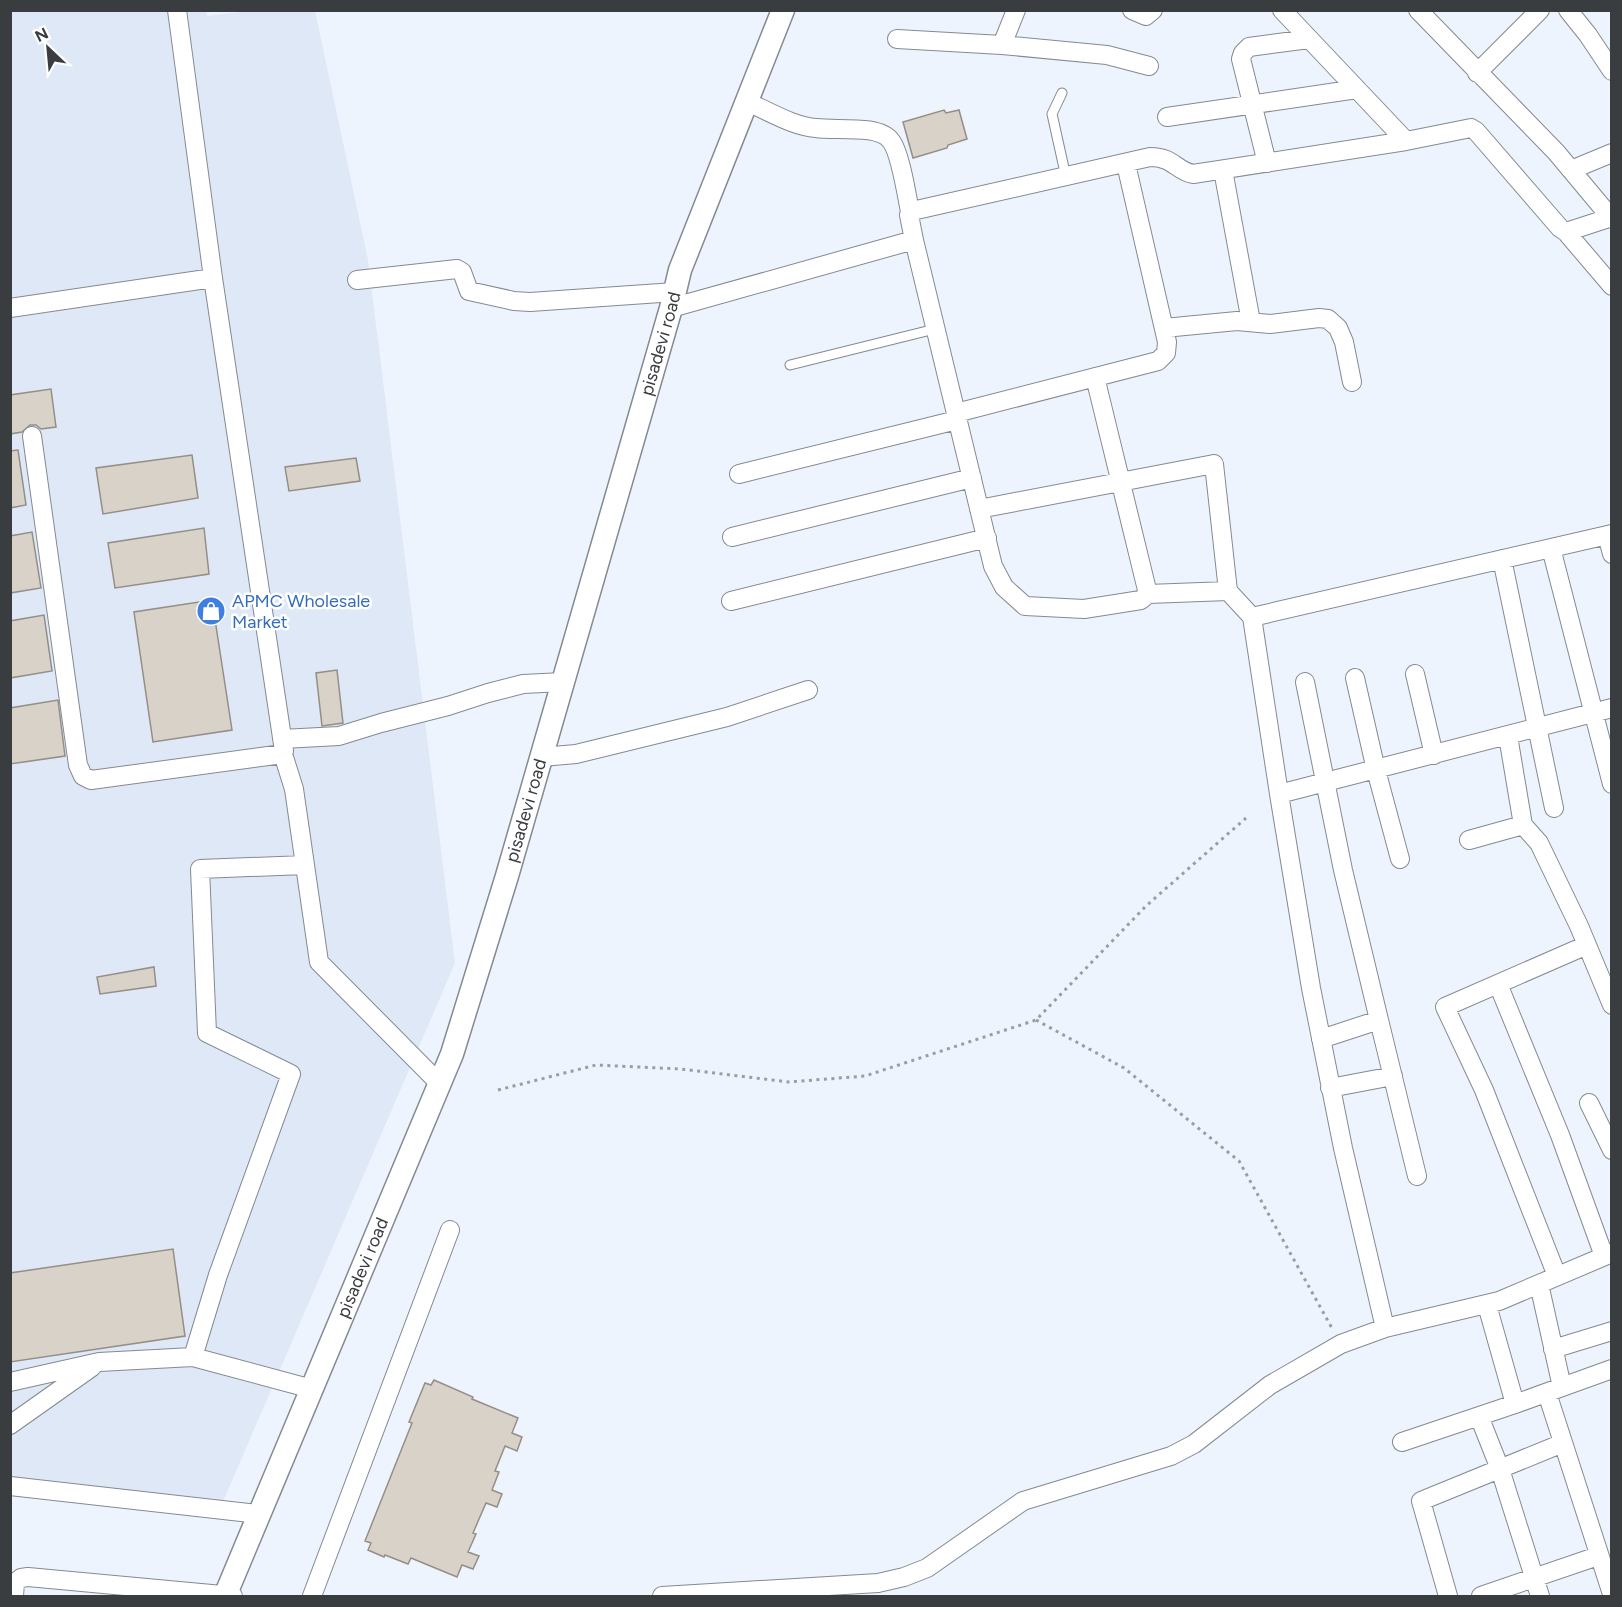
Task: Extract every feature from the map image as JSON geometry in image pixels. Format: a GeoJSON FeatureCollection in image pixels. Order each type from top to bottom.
{"type":"FeatureCollection","features":[{"type":"Feature","properties":{"kind":"street"},"geometry":{"type":"LineString","coordinates":[[177,10],[213,278],[282,746],[294,789],[319,962],[440,1084]]}},
{"type":"Feature","properties":{"kind":"street","name":"pisadevi road"},"geometry":{"type":"LineString","coordinates":[[228,1596],[258,1514],[452,1054],[542,756],[680,270],[783,10]]}},
{"type":"Feature","properties":{"kind":"street"},"geometry":{"type":"LineString","coordinates":[[1002,45],[1016,10]]}},
{"type":"Feature","properties":{"kind":"street"},"geometry":{"type":"LineString","coordinates":[[1132,10],[1146,16],[1153,10]]}},
{"type":"Feature","properties":{"kind":"street"},"geometry":{"type":"LineString","coordinates":[[1282,10],[1406,141]]}},
{"type":"Feature","properties":{"kind":"street"},"geometry":{"type":"LineString","coordinates":[[1418,10],[1556,152],[1611,218],[1566,232]]}},
{"type":"Feature","properties":{"kind":"street"},"geometry":{"type":"LineString","coordinates":[[1477,73],[1540,10]]}},
{"type":"Feature","properties":{"kind":"street"},"geometry":{"type":"LineString","coordinates":[[1568,10],[1588,35],[1611,71]]}},
{"type":"Feature","properties":{"kind":"street"},"geometry":{"type":"LineString","coordinates":[[897,39],[1002,45],[1107,55],[1149,66]]}},
{"type":"Feature","properties":{"kind":"street"},"geometry":{"type":"LineString","coordinates":[[1267,163],[1241,59],[1249,47],[1309,39]]}},
{"type":"Feature","properties":{"kind":"street"},"geometry":{"type":"LineString","coordinates":[[1167,117],[1357,89]]}},
{"type":"Feature","properties":{"kind":"street"},"geometry":{"type":"LineString","coordinates":[[747,102],[798,125],[883,133],[894,146],[910,212],[914,240],[993,566],[1004,587],[1025,606],[1084,609],[1141,600],[1148,594],[1228,591]]}},
{"type":"Feature","properties":{"kind":"street"},"geometry":{"type":"LineString","coordinates":[[910,212],[1157,157],[1168,159],[1190,173],[1223,170],[1406,141],[1457,132],[1466,128],[1476,131],[1611,286]]}},
{"type":"Feature","properties":{"kind":"street"},"geometry":{"type":"LineString","coordinates":[[1571,170],[1611,153]]}},
{"type":"Feature","properties":{"kind":"street"},"geometry":{"type":"LineString","coordinates":[[739,474],[1158,361],[1166,353],[1167,342],[1126,164]]}},
{"type":"Feature","properties":{"kind":"street"},"geometry":{"type":"LineString","coordinates":[[1223,170],[1251,322]]}},
{"type":"Feature","properties":{"kind":"street"},"geometry":{"type":"LineString","coordinates":[[357,280],[457,268],[462,272],[469,291],[514,301],[673,300],[914,240]]}},
{"type":"Feature","properties":{"kind":"street"},"geometry":{"type":"LineString","coordinates":[[10,308],[213,278]]}},
{"type":"Feature","properties":{"kind":"street"},"geometry":{"type":"LineString","coordinates":[[1164,328],[1237,321],[1270,324],[1328,319],[1338,328],[1344,342],[1352,382]]}},
{"type":"Feature","properties":{"kind":"street"},"geometry":{"type":"LineString","coordinates":[[1095,377],[1148,594]]}},
{"type":"Feature","properties":{"kind":"street"},"geometry":{"type":"LineString","coordinates":[[32,436],[78,765],[83,776],[91,780],[339,736],[514,686],[563,682]]}},
{"type":"Feature","properties":{"kind":"street"},"geometry":{"type":"LineString","coordinates":[[979,509],[1214,464],[1228,591],[1252,617],[1278,795],[1330,1088],[1385,1328]]}},
{"type":"Feature","properties":{"kind":"street"},"geometry":{"type":"LineString","coordinates":[[732,537],[972,478]]}},
{"type":"Feature","properties":{"kind":"street"},"geometry":{"type":"LineString","coordinates":[[1252,617],[1609,534],[1611,554]]}},
{"type":"Feature","properties":{"kind":"street"},"geometry":{"type":"LineString","coordinates":[[730,601],[987,538]]}},
{"type":"Feature","properties":{"kind":"street"},"geometry":{"type":"LineString","coordinates":[[1551,548],[1611,784]]}},
{"type":"Feature","properties":{"kind":"street"},"geometry":{"type":"LineString","coordinates":[[1502,559],[1554,808]]}},
{"type":"Feature","properties":{"kind":"street"},"geometry":{"type":"LineString","coordinates":[[1414,674],[1434,755]]}},
{"type":"Feature","properties":{"kind":"street"},"geometry":{"type":"LineString","coordinates":[[1355,678],[1376,770],[1400,859]]}},
{"type":"Feature","properties":{"kind":"street"},"geometry":{"type":"LineString","coordinates":[[1305,682],[1343,870],[1417,1176]]}},
{"type":"Feature","properties":{"kind":"street"},"geometry":{"type":"LineString","coordinates":[[542,756],[576,754],[727,717],[808,690]]}},
{"type":"Feature","properties":{"kind":"street"},"geometry":{"type":"LineString","coordinates":[[1278,795],[1611,708]]}},
{"type":"Feature","properties":{"kind":"street"},"geometry":{"type":"LineString","coordinates":[[1508,736],[1523,825],[1539,843],[1587,945],[1611,1005]]}},
{"type":"Feature","properties":{"kind":"street"},"geometry":{"type":"LineString","coordinates":[[1469,840],[1523,825]]}},
{"type":"Feature","properties":{"kind":"street"},"geometry":{"type":"LineString","coordinates":[[193,1357],[218,1275],[291,1074],[207,1033],[200,869],[305,865]]}},
{"type":"Feature","properties":{"kind":"street"},"geometry":{"type":"LineString","coordinates":[[1557,1276],[1485,1090],[1445,1007],[1587,945]]}},
{"type":"Feature","properties":{"kind":"street"},"geometry":{"type":"LineString","coordinates":[[663,1596],[878,1583],[927,1568],[1023,1501],[1171,1456],[1194,1444],[1270,1385],[1341,1344],[1385,1328],[1487,1305],[1607,1254],[1498,984]]}},
{"type":"Feature","properties":{"kind":"street"},"geometry":{"type":"LineString","coordinates":[[1321,1039],[1379,1020]]}},
{"type":"Feature","properties":{"kind":"street"},"geometry":{"type":"LineString","coordinates":[[1330,1088],[1393,1076]]}},
{"type":"Feature","properties":{"kind":"street"},"geometry":{"type":"LineString","coordinates":[[1589,1103],[1611,1150]]}},
{"type":"Feature","properties":{"kind":"street"},"geometry":{"type":"LineString","coordinates":[[312,1596],[450,1230]]}},
{"type":"Feature","properties":{"kind":"street"},"geometry":{"type":"LineString","coordinates":[[1539,1284],[1553,1349],[1554,1390],[1563,1443],[1598,1556],[1611,1589]]}},
{"type":"Feature","properties":{"kind":"street"},"geometry":{"type":"LineString","coordinates":[[1487,1305],[1515,1404]]}},
{"type":"Feature","properties":{"kind":"street"},"geometry":{"type":"LineString","coordinates":[[1553,1349],[1611,1331]]}},
{"type":"Feature","properties":{"kind":"street"},"geometry":{"type":"LineString","coordinates":[[10,1382],[99,1362],[193,1357],[312,1389]]}},
{"type":"Feature","properties":{"kind":"street"},"geometry":{"type":"LineString","coordinates":[[10,1425],[99,1362]]}},
{"type":"Feature","properties":{"kind":"street"},"geometry":{"type":"LineString","coordinates":[[1402,1442],[1611,1369]]}},
{"type":"Feature","properties":{"kind":"street"},"geometry":{"type":"LineString","coordinates":[[1479,1416],[1500,1469],[1540,1596]]}},
{"type":"Feature","properties":{"kind":"street"},"geometry":{"type":"LineString","coordinates":[[1448,1596],[1421,1501],[1563,1443]]}},
{"type":"Feature","properties":{"kind":"street"},"geometry":{"type":"LineString","coordinates":[[10,1486],[258,1514]]}},
{"type":"Feature","properties":{"kind":"street"},"geometry":{"type":"LineString","coordinates":[[1480,1596],[1598,1556]]}},
{"type":"Feature","properties":{"kind":"street"},"geometry":{"type":"LineString","coordinates":[[14,1596],[15,1583],[21,1578],[28,1577],[228,1596]]}},
{"type":"Feature","properties":{"kind":"lane"},"geometry":{"type":"LineString","coordinates":[[1062,93],[1052,114],[1065,177]]}},
{"type":"Feature","properties":{"kind":"lane"},"geometry":{"type":"LineString","coordinates":[[790,365],[935,329]]}},
{"type":"Feature","properties":{"kind":"path"},"geometry":{"type":"LineString","coordinates":[[498,1090],[596,1065],[681,1069],[789,1082],[865,1076],[1036,1020],[1146,906],[1246,818]]}},
{"type":"Feature","properties":{"kind":"path"},"geometry":{"type":"LineString","coordinates":[[1036,1020],[1124,1068],[1239,1161],[1341,1344]]}},
{"type":"Feature","properties":{"kind":"shaded area","name":"APMC Wholesale Market"},"geometry":{"type":"Polygon","coordinates":[[[206,10],[207,16],[256,10],[315,11],[368,260],[455,963],[219,1511],[11,1494],[10,11],[206,10]]]}},
{"type":"Feature","properties":{"kind":"building"},"geometry":{"type":"Polygon","coordinates":[[[944,110],[946,113],[959,110],[967,139],[948,145],[947,148],[913,158],[903,122],[944,110]]]}},
{"type":"Feature","properties":{"kind":"building"},"geometry":{"type":"Polygon","coordinates":[[[51,389],[56,427],[41,429],[36,425],[30,425],[22,432],[10,434],[10,395],[51,389]]]}},
{"type":"Feature","properties":{"kind":"building"},"geometry":{"type":"Polygon","coordinates":[[[18,450],[26,505],[10,508],[10,451],[18,450]]]}},
{"type":"Feature","properties":{"kind":"building"},"geometry":{"type":"Polygon","coordinates":[[[192,455],[198,498],[103,514],[96,468],[192,455]]]}},
{"type":"Feature","properties":{"kind":"building"},"geometry":{"type":"Polygon","coordinates":[[[356,458],[360,481],[289,491],[285,467],[356,458]]]}},
{"type":"Feature","properties":{"kind":"building"},"geometry":{"type":"Polygon","coordinates":[[[204,528],[209,574],[115,588],[108,543],[204,528]]]}},
{"type":"Feature","properties":{"kind":"building"},"geometry":{"type":"Polygon","coordinates":[[[32,532],[41,588],[10,593],[10,536],[32,532]]]}},
{"type":"Feature","properties":{"kind":"building"},"geometry":{"type":"Polygon","coordinates":[[[212,600],[232,730],[153,742],[134,612],[212,600]]]}},
{"type":"Feature","properties":{"kind":"building"},"geometry":{"type":"Polygon","coordinates":[[[44,615],[52,671],[10,678],[10,621],[44,615]]]}},
{"type":"Feature","properties":{"kind":"building"},"geometry":{"type":"Polygon","coordinates":[[[337,670],[343,723],[322,726],[316,673],[337,670]]]}},
{"type":"Feature","properties":{"kind":"building"},"geometry":{"type":"Polygon","coordinates":[[[58,700],[65,756],[10,764],[10,708],[58,700]]]}},
{"type":"Feature","properties":{"kind":"building"},"geometry":{"type":"Polygon","coordinates":[[[154,967],[156,986],[100,994],[97,977],[154,967]]]}},
{"type":"Feature","properties":{"kind":"building"},"geometry":{"type":"Polygon","coordinates":[[[173,1249],[185,1336],[10,1362],[10,1273],[173,1249]]]}},
{"type":"Feature","properties":{"kind":"building"},"geometry":{"type":"Polygon","coordinates":[[[434,1380],[518,1418],[512,1433],[522,1437],[517,1451],[505,1446],[495,1471],[499,1472],[492,1490],[502,1494],[497,1507],[486,1503],[473,1533],[476,1534],[468,1552],[479,1556],[473,1569],[462,1565],[457,1577],[411,1558],[408,1564],[385,1555],[384,1557],[368,1550],[371,1543],[365,1541],[412,1423],[409,1422],[425,1383],[431,1385],[434,1380]]]}},
{"type":"Feature","properties":{"kind":"place","name":"APMC Wholesale Market"},"geometry":{"type":"Point","coordinates":[211,611]}}]}
